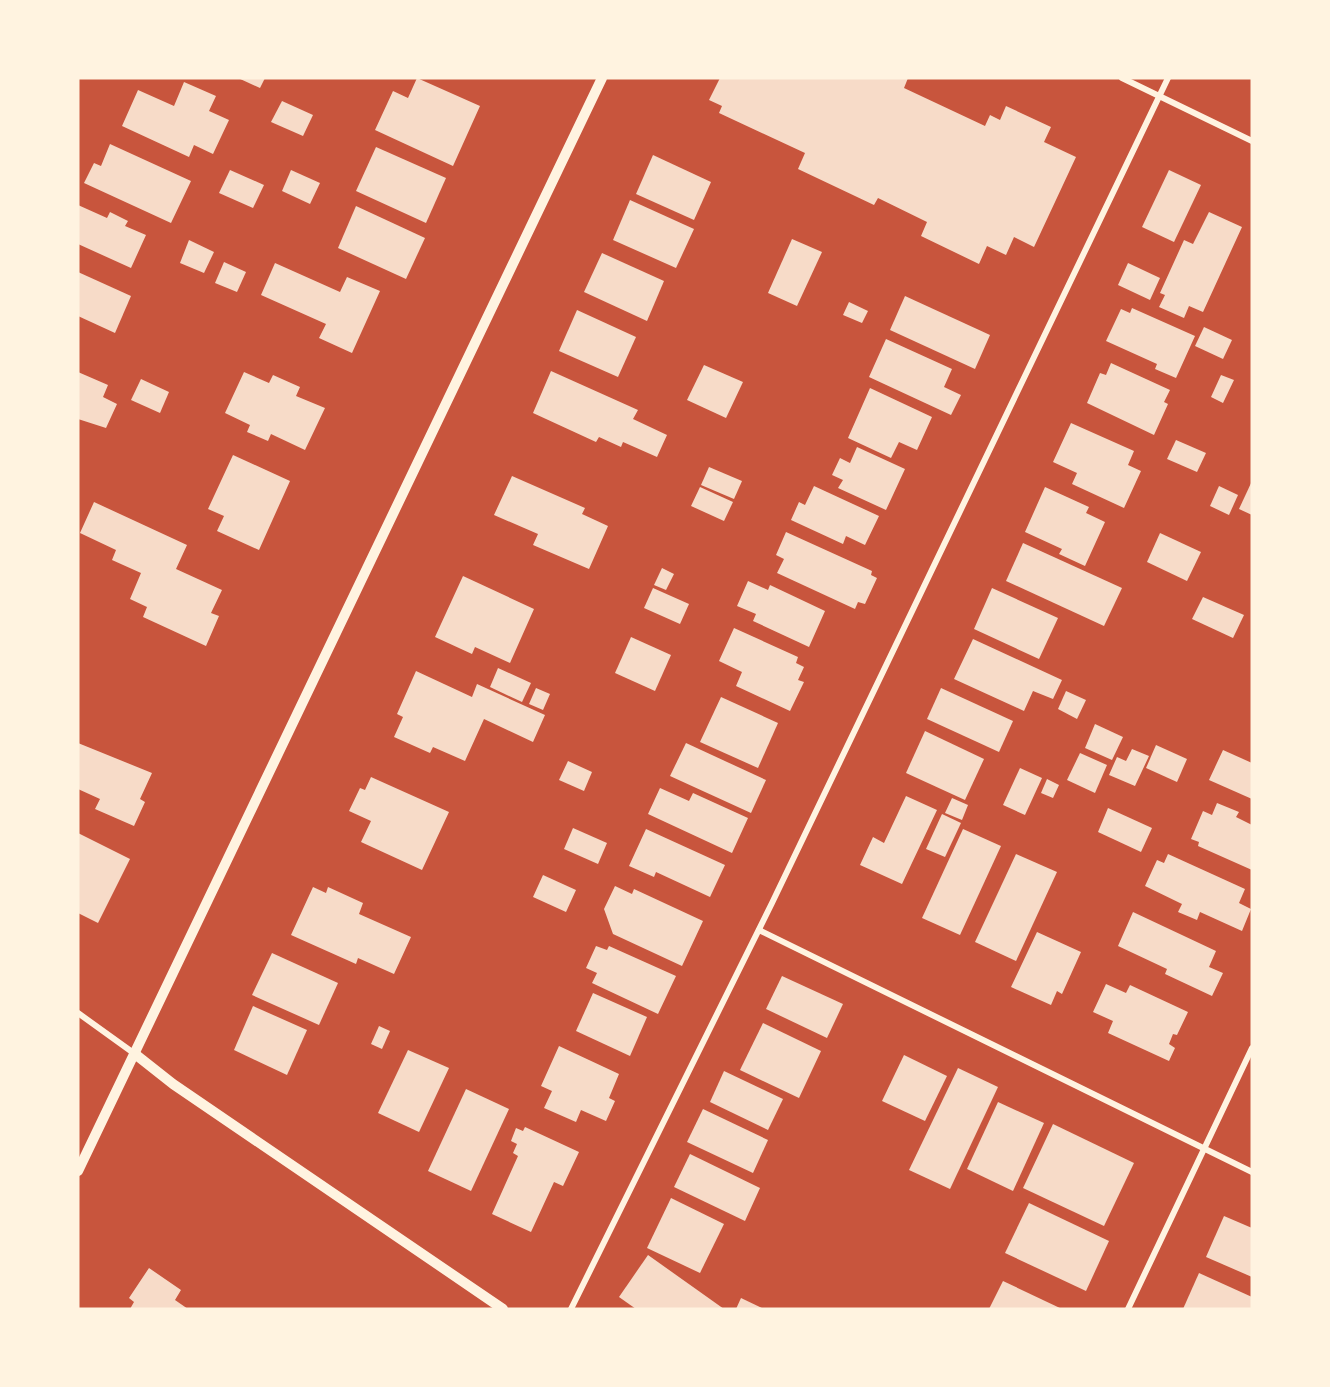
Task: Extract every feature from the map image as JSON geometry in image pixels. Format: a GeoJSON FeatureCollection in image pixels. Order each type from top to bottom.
{"type":"FeatureCollection","features":[{"type":"Feature","properties":{"kind":"street"},"geometry":{"type":"LineString","coordinates":[[78,1171],[602,78]]}},
{"type":"Feature","properties":{"kind":"street"},"geometry":{"type":"LineString","coordinates":[[1122,78],[1252,141]]}},
{"type":"Feature","properties":{"kind":"street"},"geometry":{"type":"LineString","coordinates":[[571,1309],[759,930],[1168,78]]}},
{"type":"Feature","properties":{"kind":"street"},"geometry":{"type":"LineString","coordinates":[[759,930],[1252,1172]]}},
{"type":"Feature","properties":{"kind":"street"},"geometry":{"type":"LineString","coordinates":[[78,1013],[173,1084],[503,1309]]}},
{"type":"Feature","properties":{"kind":"street"},"geometry":{"type":"LineString","coordinates":[[1128,1309],[1252,1048]]}},
{"type":"Feature","properties":{"kind":"building"},"geometry":{"type":"Polygon","coordinates":[[[238,78],[265,78],[260,88],[238,78]]]}},
{"type":"Feature","properties":{"kind":"building"},"geometry":{"type":"Polygon","coordinates":[[[417,78],[480,106],[453,166],[375,130],[393,91],[408,98],[417,78]]]}},
{"type":"Feature","properties":{"kind":"building"},"geometry":{"type":"Polygon","coordinates":[[[720,78],[908,78],[904,88],[985,126],[990,115],[1000,120],[1006,106],[1051,127],[1044,142],[1076,157],[1034,247],[1014,237],[1006,255],[987,246],[979,264],[921,236],[927,222],[878,198],[874,205],[798,169],[805,153],[719,113],[722,106],[709,100],[720,78]]]}},
{"type":"Feature","properties":{"kind":"building"},"geometry":{"type":"Polygon","coordinates":[[[184,82],[216,96],[209,111],[229,120],[213,154],[194,145],[189,157],[122,126],[138,90],[174,106],[184,82]]]}},
{"type":"Feature","properties":{"kind":"building"},"geometry":{"type":"Polygon","coordinates":[[[282,101],[313,115],[303,136],[271,122],[282,101]]]}},
{"type":"Feature","properties":{"kind":"building"},"geometry":{"type":"Polygon","coordinates":[[[110,144],[191,181],[171,223],[84,183],[94,163],[101,166],[110,144]]]}},
{"type":"Feature","properties":{"kind":"building"},"geometry":{"type":"Polygon","coordinates":[[[376,147],[446,178],[426,223],[356,191],[376,147]]]}},
{"type":"Feature","properties":{"kind":"building"},"geometry":{"type":"Polygon","coordinates":[[[653,155],[711,182],[694,220],[636,194],[653,155]]]}},
{"type":"Feature","properties":{"kind":"building"},"geometry":{"type":"Polygon","coordinates":[[[230,170],[264,185],[253,208],[219,193],[230,170]]]}},
{"type":"Feature","properties":{"kind":"building"},"geometry":{"type":"Polygon","coordinates":[[[291,170],[320,183],[310,204],[282,191],[291,170]]]}},
{"type":"Feature","properties":{"kind":"building"},"geometry":{"type":"Polygon","coordinates":[[[1169,170],[1201,185],[1174,242],[1142,227],[1169,170]]]}},
{"type":"Feature","properties":{"kind":"building"},"geometry":{"type":"Polygon","coordinates":[[[630,200],[694,229],[676,268],[613,240],[630,200]]]}},
{"type":"Feature","properties":{"kind":"building"},"geometry":{"type":"Polygon","coordinates":[[[78,205],[107,218],[110,212],[128,221],[125,226],[146,235],[131,268],[78,244],[78,205]]]}},
{"type":"Feature","properties":{"kind":"building"},"geometry":{"type":"Polygon","coordinates":[[[356,206],[425,238],[406,279],[338,248],[356,206]]]}},
{"type":"Feature","properties":{"kind":"building"},"geometry":{"type":"Polygon","coordinates":[[[1209,212],[1242,227],[1203,312],[1189,306],[1184,318],[1159,307],[1165,295],[1160,293],[1184,240],[1193,244],[1209,212]]]}},
{"type":"Feature","properties":{"kind":"building"},"geometry":{"type":"Polygon","coordinates":[[[792,239],[822,252],[797,306],[768,293],[792,239]]]}},
{"type":"Feature","properties":{"kind":"building"},"geometry":{"type":"Polygon","coordinates":[[[189,240],[214,252],[204,273],[180,263],[189,240]]]}},
{"type":"Feature","properties":{"kind":"building"},"geometry":{"type":"Polygon","coordinates":[[[602,253],[664,281],[647,321],[584,292],[602,253]]]}},
{"type":"Feature","properties":{"kind":"building"},"geometry":{"type":"Polygon","coordinates":[[[224,262],[246,272],[237,292],[215,283],[224,262]]]}},
{"type":"Feature","properties":{"kind":"building"},"geometry":{"type":"Polygon","coordinates":[[[275,263],[340,292],[347,277],[380,291],[352,353],[319,338],[326,324],[261,295],[275,263]]]}},
{"type":"Feature","properties":{"kind":"building"},"geometry":{"type":"Polygon","coordinates":[[[1128,263],[1160,278],[1150,300],[1118,285],[1128,263]]]}},
{"type":"Feature","properties":{"kind":"building"},"geometry":{"type":"Polygon","coordinates":[[[78,272],[131,296],[115,333],[78,316],[78,272]]]}},
{"type":"Feature","properties":{"kind":"building"},"geometry":{"type":"Polygon","coordinates":[[[905,296],[990,335],[975,369],[890,330],[905,296]]]}},
{"type":"Feature","properties":{"kind":"building"},"geometry":{"type":"Polygon","coordinates":[[[849,302],[868,311],[862,323],[843,315],[849,302]]]}},
{"type":"Feature","properties":{"kind":"building"},"geometry":{"type":"Polygon","coordinates":[[[1132,308],[1195,336],[1176,378],[1155,369],[1157,364],[1106,341],[1121,309],[1130,313],[1132,308]]]}},
{"type":"Feature","properties":{"kind":"building"},"geometry":{"type":"Polygon","coordinates":[[[577,310],[636,337],[618,377],[559,351],[577,310]]]}},
{"type":"Feature","properties":{"kind":"building"},"geometry":{"type":"Polygon","coordinates":[[[1204,327],[1232,340],[1223,359],[1195,346],[1204,327]]]}},
{"type":"Feature","properties":{"kind":"building"},"geometry":{"type":"Polygon","coordinates":[[[886,339],[952,369],[944,387],[961,395],[951,415],[869,377],[886,339]]]}},
{"type":"Feature","properties":{"kind":"building"},"geometry":{"type":"Polygon","coordinates":[[[1111,363],[1170,390],[1164,402],[1168,404],[1154,435],[1087,403],[1100,373],[1106,375],[1111,363]]]}},
{"type":"Feature","properties":{"kind":"building"},"geometry":{"type":"Polygon","coordinates":[[[704,365],[743,382],[726,418],[687,400],[704,365]]]}},
{"type":"Feature","properties":{"kind":"building"},"geometry":{"type":"Polygon","coordinates":[[[551,371],[638,410],[633,419],[667,435],[657,457],[623,442],[621,447],[599,437],[596,442],[533,413],[551,371]]]}},
{"type":"Feature","properties":{"kind":"building"},"geometry":{"type":"Polygon","coordinates":[[[78,372],[108,385],[103,397],[117,404],[106,428],[78,419],[78,372]]]}},
{"type":"Feature","properties":{"kind":"building"},"geometry":{"type":"Polygon","coordinates":[[[244,372],[269,383],[273,375],[300,387],[296,396],[325,408],[305,450],[271,434],[268,441],[247,432],[250,425],[225,413],[244,372]]]}},
{"type":"Feature","properties":{"kind":"building"},"geometry":{"type":"Polygon","coordinates":[[[1221,375],[1234,380],[1223,403],[1211,397],[1221,375]]]}},
{"type":"Feature","properties":{"kind":"building"},"geometry":{"type":"Polygon","coordinates":[[[141,379],[169,392],[160,413],[131,400],[141,379]]]}},
{"type":"Feature","properties":{"kind":"building"},"geometry":{"type":"Polygon","coordinates":[[[870,388],[932,417],[917,450],[899,442],[891,458],[848,438],[870,388]]]}},
{"type":"Feature","properties":{"kind":"building"},"geometry":{"type":"Polygon","coordinates":[[[1071,423],[1134,451],[1128,465],[1141,471],[1124,508],[1072,484],[1077,473],[1053,462],[1071,423]]]}},
{"type":"Feature","properties":{"kind":"building"},"geometry":{"type":"Polygon","coordinates":[[[1176,440],[1206,453],[1197,472],[1167,459],[1176,440]]]}},
{"type":"Feature","properties":{"kind":"building"},"geometry":{"type":"Polygon","coordinates":[[[857,447],[905,469],[886,510],[838,488],[843,480],[832,475],[840,458],[850,463],[857,447]]]}},
{"type":"Feature","properties":{"kind":"building"},"geometry":{"type":"Polygon","coordinates":[[[233,455],[290,481],[259,550],[217,531],[224,516],[208,509],[233,455]]]}},
{"type":"Feature","properties":{"kind":"building"},"geometry":{"type":"Polygon","coordinates":[[[709,467],[742,481],[734,499],[701,485],[709,467]]]}},
{"type":"Feature","properties":{"kind":"building"},"geometry":{"type":"Polygon","coordinates":[[[512,476],[585,508],[582,514],[608,526],[589,569],[533,545],[538,534],[494,515],[512,476]]]}},
{"type":"Feature","properties":{"kind":"building"},"geometry":{"type":"Polygon","coordinates":[[[1252,481],[1252,515],[1239,509],[1252,481]]]}},
{"type":"Feature","properties":{"kind":"building"},"geometry":{"type":"Polygon","coordinates":[[[814,486],[879,516],[865,545],[846,536],[843,544],[791,520],[799,502],[805,505],[814,486]]]}},
{"type":"Feature","properties":{"kind":"building"},"geometry":{"type":"Polygon","coordinates":[[[1219,486],[1238,495],[1229,515],[1210,506],[1219,486]]]}},
{"type":"Feature","properties":{"kind":"building"},"geometry":{"type":"Polygon","coordinates":[[[700,487],[733,502],[724,521],[691,506],[700,487]]]}},
{"type":"Feature","properties":{"kind":"building"},"geometry":{"type":"Polygon","coordinates":[[[1045,487],[1089,507],[1086,513],[1105,522],[1085,566],[1059,554],[1062,549],[1025,532],[1045,487]]]}},
{"type":"Feature","properties":{"kind":"building"},"geometry":{"type":"Polygon","coordinates":[[[94,502],[187,545],[176,569],[222,590],[211,613],[219,616],[206,646],[143,617],[147,607],[130,599],[141,573],[112,560],[116,550],[80,533],[94,502]]]}},
{"type":"Feature","properties":{"kind":"building"},"geometry":{"type":"Polygon","coordinates":[[[786,532],[872,571],[871,575],[877,578],[865,604],[858,602],[855,609],[777,573],[784,559],[776,555],[786,532]]]}},
{"type":"Feature","properties":{"kind":"building"},"geometry":{"type":"Polygon","coordinates":[[[1160,533],[1201,552],[1187,581],[1147,562],[1160,533]]]}},
{"type":"Feature","properties":{"kind":"building"},"geometry":{"type":"Polygon","coordinates":[[[1023,543],[1122,588],[1104,626],[1006,581],[1023,543]]]}},
{"type":"Feature","properties":{"kind":"building"},"geometry":{"type":"Polygon","coordinates":[[[662,568],[674,574],[666,590],[654,585],[662,568]]]}},
{"type":"Feature","properties":{"kind":"building"},"geometry":{"type":"Polygon","coordinates":[[[463,576],[534,609],[510,663],[475,647],[472,654],[435,637],[463,576]]]}},
{"type":"Feature","properties":{"kind":"building"},"geometry":{"type":"Polygon","coordinates":[[[748,581],[768,590],[770,585],[825,611],[809,647],[753,621],[756,614],[737,606],[748,581]]]}},
{"type":"Feature","properties":{"kind":"building"},"geometry":{"type":"Polygon","coordinates":[[[653,588],[689,604],[680,624],[644,608],[653,588]]]}},
{"type":"Feature","properties":{"kind":"building"},"geometry":{"type":"Polygon","coordinates":[[[992,588],[1058,618],[1039,659],[974,629],[992,588]]]}},
{"type":"Feature","properties":{"kind":"building"},"geometry":{"type":"Polygon","coordinates":[[[1203,597],[1244,615],[1233,638],[1192,619],[1203,597]]]}},
{"type":"Feature","properties":{"kind":"building"},"geometry":{"type":"Polygon","coordinates":[[[734,628],[798,657],[796,663],[804,667],[798,680],[804,682],[790,711],[736,686],[742,672],[719,661],[734,628]]]}},
{"type":"Feature","properties":{"kind":"building"},"geometry":{"type":"Polygon","coordinates":[[[631,637],[671,655],[655,691],[615,673],[631,637]]]}},
{"type":"Feature","properties":{"kind":"building"},"geometry":{"type":"Polygon","coordinates":[[[973,639],[1062,680],[1053,699],[1033,691],[1024,711],[954,679],[973,639]]]}},
{"type":"Feature","properties":{"kind":"building"},"geometry":{"type":"Polygon","coordinates":[[[498,668],[531,683],[522,702],[490,687],[498,668]]]}},
{"type":"Feature","properties":{"kind":"building"},"geometry":{"type":"Polygon","coordinates":[[[416,671],[472,697],[477,684],[545,715],[533,742],[484,719],[465,761],[433,747],[430,753],[394,737],[403,717],[397,714],[416,671]]]}},
{"type":"Feature","properties":{"kind":"building"},"geometry":{"type":"Polygon","coordinates":[[[536,688],[550,694],[543,710],[529,704],[536,688]]]}},
{"type":"Feature","properties":{"kind":"building"},"geometry":{"type":"Polygon","coordinates":[[[941,688],[1013,721],[999,752],[927,719],[941,688]]]}},
{"type":"Feature","properties":{"kind":"building"},"geometry":{"type":"Polygon","coordinates":[[[1066,691],[1086,700],[1077,719],[1058,709],[1066,691]]]}},
{"type":"Feature","properties":{"kind":"building"},"geometry":{"type":"Polygon","coordinates":[[[721,697],[778,723],[758,768],[700,742],[721,697]]]}},
{"type":"Feature","properties":{"kind":"building"},"geometry":{"type":"Polygon","coordinates":[[[1095,724],[1123,737],[1112,760],[1085,748],[1095,724]]]}},
{"type":"Feature","properties":{"kind":"building"},"geometry":{"type":"Polygon","coordinates":[[[925,731],[984,759],[965,800],[906,773],[925,731]]]}},
{"type":"Feature","properties":{"kind":"building"},"geometry":{"type":"Polygon","coordinates":[[[78,743],[152,773],[140,799],[145,802],[134,826],[95,809],[100,799],[78,789],[78,743]]]}},
{"type":"Feature","properties":{"kind":"building"},"geometry":{"type":"Polygon","coordinates":[[[686,743],[766,780],[751,813],[670,776],[686,743]]]}},
{"type":"Feature","properties":{"kind":"building"},"geometry":{"type":"Polygon","coordinates":[[[1156,745],[1187,759],[1177,782],[1146,768],[1156,745]]]}},
{"type":"Feature","properties":{"kind":"building"},"geometry":{"type":"Polygon","coordinates":[[[1132,749],[1149,756],[1135,786],[1109,775],[1117,757],[1126,761],[1132,749]]]}},
{"type":"Feature","properties":{"kind":"building"},"geometry":{"type":"Polygon","coordinates":[[[1223,750],[1252,763],[1252,799],[1209,780],[1223,750]]]}},
{"type":"Feature","properties":{"kind":"building"},"geometry":{"type":"Polygon","coordinates":[[[1080,753],[1107,765],[1095,793],[1067,780],[1080,753]]]}},
{"type":"Feature","properties":{"kind":"building"},"geometry":{"type":"Polygon","coordinates":[[[568,761],[592,772],[584,791],[559,780],[568,761]]]}},
{"type":"Feature","properties":{"kind":"building"},"geometry":{"type":"Polygon","coordinates":[[[1020,768],[1042,778],[1025,815],[1003,805],[1020,768]]]}},
{"type":"Feature","properties":{"kind":"building"},"geometry":{"type":"Polygon","coordinates":[[[371,777],[449,812],[422,870],[361,842],[371,821],[349,811],[360,788],[365,790],[371,777]]]}},
{"type":"Feature","properties":{"kind":"building"},"geometry":{"type":"Polygon","coordinates":[[[1047,779],[1059,785],[1053,798],[1041,793],[1047,779]]]}},
{"type":"Feature","properties":{"kind":"building"},"geometry":{"type":"Polygon","coordinates":[[[660,788],[689,801],[693,793],[748,818],[732,853],[648,814],[660,788]]]}},
{"type":"Feature","properties":{"kind":"building"},"geometry":{"type":"Polygon","coordinates":[[[906,796],[937,810],[902,884],[860,865],[873,837],[884,843],[906,796]]]}},
{"type":"Feature","properties":{"kind":"building"},"geometry":{"type":"Polygon","coordinates":[[[952,798],[968,805],[962,820],[945,813],[952,798]]]}},
{"type":"Feature","properties":{"kind":"building"},"geometry":{"type":"Polygon","coordinates":[[[1217,803],[1239,812],[1236,817],[1252,825],[1252,870],[1198,846],[1199,842],[1191,839],[1203,811],[1212,815],[1217,803]]]}},
{"type":"Feature","properties":{"kind":"building"},"geometry":{"type":"Polygon","coordinates":[[[1108,808],[1152,828],[1141,852],[1098,832],[1108,808]]]}},
{"type":"Feature","properties":{"kind":"building"},"geometry":{"type":"Polygon","coordinates":[[[942,814],[961,823],[945,857],[926,849],[942,814]]]}},
{"type":"Feature","properties":{"kind":"building"},"geometry":{"type":"Polygon","coordinates":[[[573,828],[607,843],[598,864],[564,849],[573,828]]]}},
{"type":"Feature","properties":{"kind":"building"},"geometry":{"type":"Polygon","coordinates":[[[646,829],[725,865],[710,897],[656,872],[654,877],[629,866],[646,829]]]}},
{"type":"Feature","properties":{"kind":"building"},"geometry":{"type":"Polygon","coordinates":[[[963,829],[1001,846],[960,935],[922,918],[963,829]]]}},
{"type":"Feature","properties":{"kind":"building"},"geometry":{"type":"Polygon","coordinates":[[[78,833],[130,859],[98,923],[78,913],[78,833]]]}},
{"type":"Feature","properties":{"kind":"building"},"geometry":{"type":"Polygon","coordinates":[[[1016,854],[1057,872],[1016,961],[975,942],[1016,854]]]}},
{"type":"Feature","properties":{"kind":"building"},"geometry":{"type":"Polygon","coordinates":[[[1168,854],[1245,889],[1239,903],[1251,909],[1242,931],[1200,912],[1197,920],[1178,912],[1182,904],[1145,886],[1157,860],[1164,863],[1168,854]]]}},
{"type":"Feature","properties":{"kind":"building"},"geometry":{"type":"Polygon","coordinates":[[[543,875],[576,890],[566,912],[533,897],[543,875]]]}},
{"type":"Feature","properties":{"kind":"building"},"geometry":{"type":"Polygon","coordinates":[[[615,886],[632,894],[634,889],[703,921],[682,966],[613,934],[604,909],[615,886]]]}},
{"type":"Feature","properties":{"kind":"building"},"geometry":{"type":"Polygon","coordinates":[[[313,887],[326,893],[328,887],[363,903],[359,914],[411,937],[394,974],[358,958],[356,964],[291,935],[313,887]]]}},
{"type":"Feature","properties":{"kind":"building"},"geometry":{"type":"Polygon","coordinates":[[[1133,912],[1216,951],[1209,967],[1223,973],[1212,996],[1165,974],[1167,969],[1118,946],[1133,912]]]}},
{"type":"Feature","properties":{"kind":"building"},"geometry":{"type":"Polygon","coordinates":[[[1037,932],[1081,952],[1062,994],[1057,991],[1051,1005],[1011,987],[1037,932]]]}},
{"type":"Feature","properties":{"kind":"building"},"geometry":{"type":"Polygon","coordinates":[[[596,946],[607,950],[609,946],[676,976],[658,1014],[592,983],[597,973],[586,968],[596,946]]]}},
{"type":"Feature","properties":{"kind":"building"},"geometry":{"type":"Polygon","coordinates":[[[272,953],[338,983],[319,1025],[252,995],[272,953]]]}},
{"type":"Feature","properties":{"kind":"building"},"geometry":{"type":"Polygon","coordinates":[[[782,976],[843,1004],[827,1038],[766,1009],[782,976]]]}},
{"type":"Feature","properties":{"kind":"building"},"geometry":{"type":"Polygon","coordinates":[[[1106,984],[1126,993],[1130,985],[1188,1012],[1177,1035],[1173,1034],[1169,1044],[1175,1048],[1169,1061],[1108,1033],[1113,1021],[1093,1012],[1106,984]]]}},
{"type":"Feature","properties":{"kind":"building"},"geometry":{"type":"Polygon","coordinates":[[[593,993],[647,1017],[630,1056],[576,1031],[593,993]]]}},
{"type":"Feature","properties":{"kind":"building"},"geometry":{"type":"Polygon","coordinates":[[[253,1006],[307,1030],[287,1075],[234,1050],[253,1006]]]}},
{"type":"Feature","properties":{"kind":"building"},"geometry":{"type":"Polygon","coordinates":[[[763,1023],[821,1051],[799,1098],[740,1070],[763,1023]]]}},
{"type":"Feature","properties":{"kind":"building"},"geometry":{"type":"Polygon","coordinates":[[[379,1026],[390,1031],[382,1049],[371,1044],[379,1026]]]}},
{"type":"Feature","properties":{"kind":"building"},"geometry":{"type":"Polygon","coordinates":[[[559,1046],[619,1074],[609,1098],[615,1101],[606,1121],[581,1110],[576,1122],[544,1108],[552,1091],[541,1086],[559,1046]]]}},
{"type":"Feature","properties":{"kind":"building"},"geometry":{"type":"Polygon","coordinates":[[[408,1050],[449,1068],[419,1132],[378,1113],[408,1050]]]}},
{"type":"Feature","properties":{"kind":"building"},"geometry":{"type":"Polygon","coordinates":[[[904,1055],[947,1076],[925,1121],[882,1101],[904,1055]]]}},
{"type":"Feature","properties":{"kind":"building"},"geometry":{"type":"Polygon","coordinates":[[[958,1068],[998,1087],[950,1189],[909,1170],[958,1068]]]}},
{"type":"Feature","properties":{"kind":"building"},"geometry":{"type":"Polygon","coordinates":[[[724,1071],[783,1099],[768,1130],[710,1102],[724,1071]]]}},
{"type":"Feature","properties":{"kind":"building"},"geometry":{"type":"Polygon","coordinates":[[[466,1089],[509,1109],[471,1191],[428,1171],[466,1089]]]}},
{"type":"Feature","properties":{"kind":"building"},"geometry":{"type":"Polygon","coordinates":[[[998,1102],[1044,1123],[1013,1191],[967,1169],[998,1102]]]}},
{"type":"Feature","properties":{"kind":"building"},"geometry":{"type":"Polygon","coordinates":[[[703,1109],[768,1140],[753,1173],[687,1142],[703,1109]]]}},
{"type":"Feature","properties":{"kind":"building"},"geometry":{"type":"Polygon","coordinates":[[[1053,1124],[1134,1163],[1104,1226],[1023,1188],[1053,1124]]]}},
{"type":"Feature","properties":{"kind":"building"},"geometry":{"type":"Polygon","coordinates":[[[525,1127],[579,1152],[563,1186],[554,1182],[531,1232],[492,1214],[518,1156],[513,1153],[517,1144],[511,1141],[516,1128],[523,1131],[525,1127]]]}},
{"type":"Feature","properties":{"kind":"building"},"geometry":{"type":"Polygon","coordinates":[[[690,1154],[760,1188],[745,1221],[674,1187],[690,1154]]]}},
{"type":"Feature","properties":{"kind":"building"},"geometry":{"type":"Polygon","coordinates":[[[671,1198],[724,1224],[700,1273],[647,1248],[671,1198]]]}},
{"type":"Feature","properties":{"kind":"building"},"geometry":{"type":"Polygon","coordinates":[[[1029,1203],[1109,1241],[1086,1291],[1005,1253],[1029,1203]]]}},
{"type":"Feature","properties":{"kind":"building"},"geometry":{"type":"Polygon","coordinates":[[[1224,1216],[1252,1228],[1252,1277],[1206,1257],[1224,1216]]]}},
{"type":"Feature","properties":{"kind":"building"},"geometry":{"type":"Polygon","coordinates":[[[648,1255],[724,1309],[636,1309],[619,1297],[648,1255]]]}},
{"type":"Feature","properties":{"kind":"building"},"geometry":{"type":"Polygon","coordinates":[[[149,1268],[181,1290],[175,1300],[188,1309],[130,1309],[134,1302],[129,1298],[149,1268]]]}},
{"type":"Feature","properties":{"kind":"building"},"geometry":{"type":"Polygon","coordinates":[[[1199,1273],[1252,1297],[1252,1309],[1183,1309],[1199,1273]]]}},
{"type":"Feature","properties":{"kind":"building"},"geometry":{"type":"Polygon","coordinates":[[[1003,1281],[1062,1309],[989,1309],[1003,1281]]]}},
{"type":"Feature","properties":{"kind":"building"},"geometry":{"type":"Polygon","coordinates":[[[741,1298],[764,1309],[736,1309],[741,1298]]]}}]}
